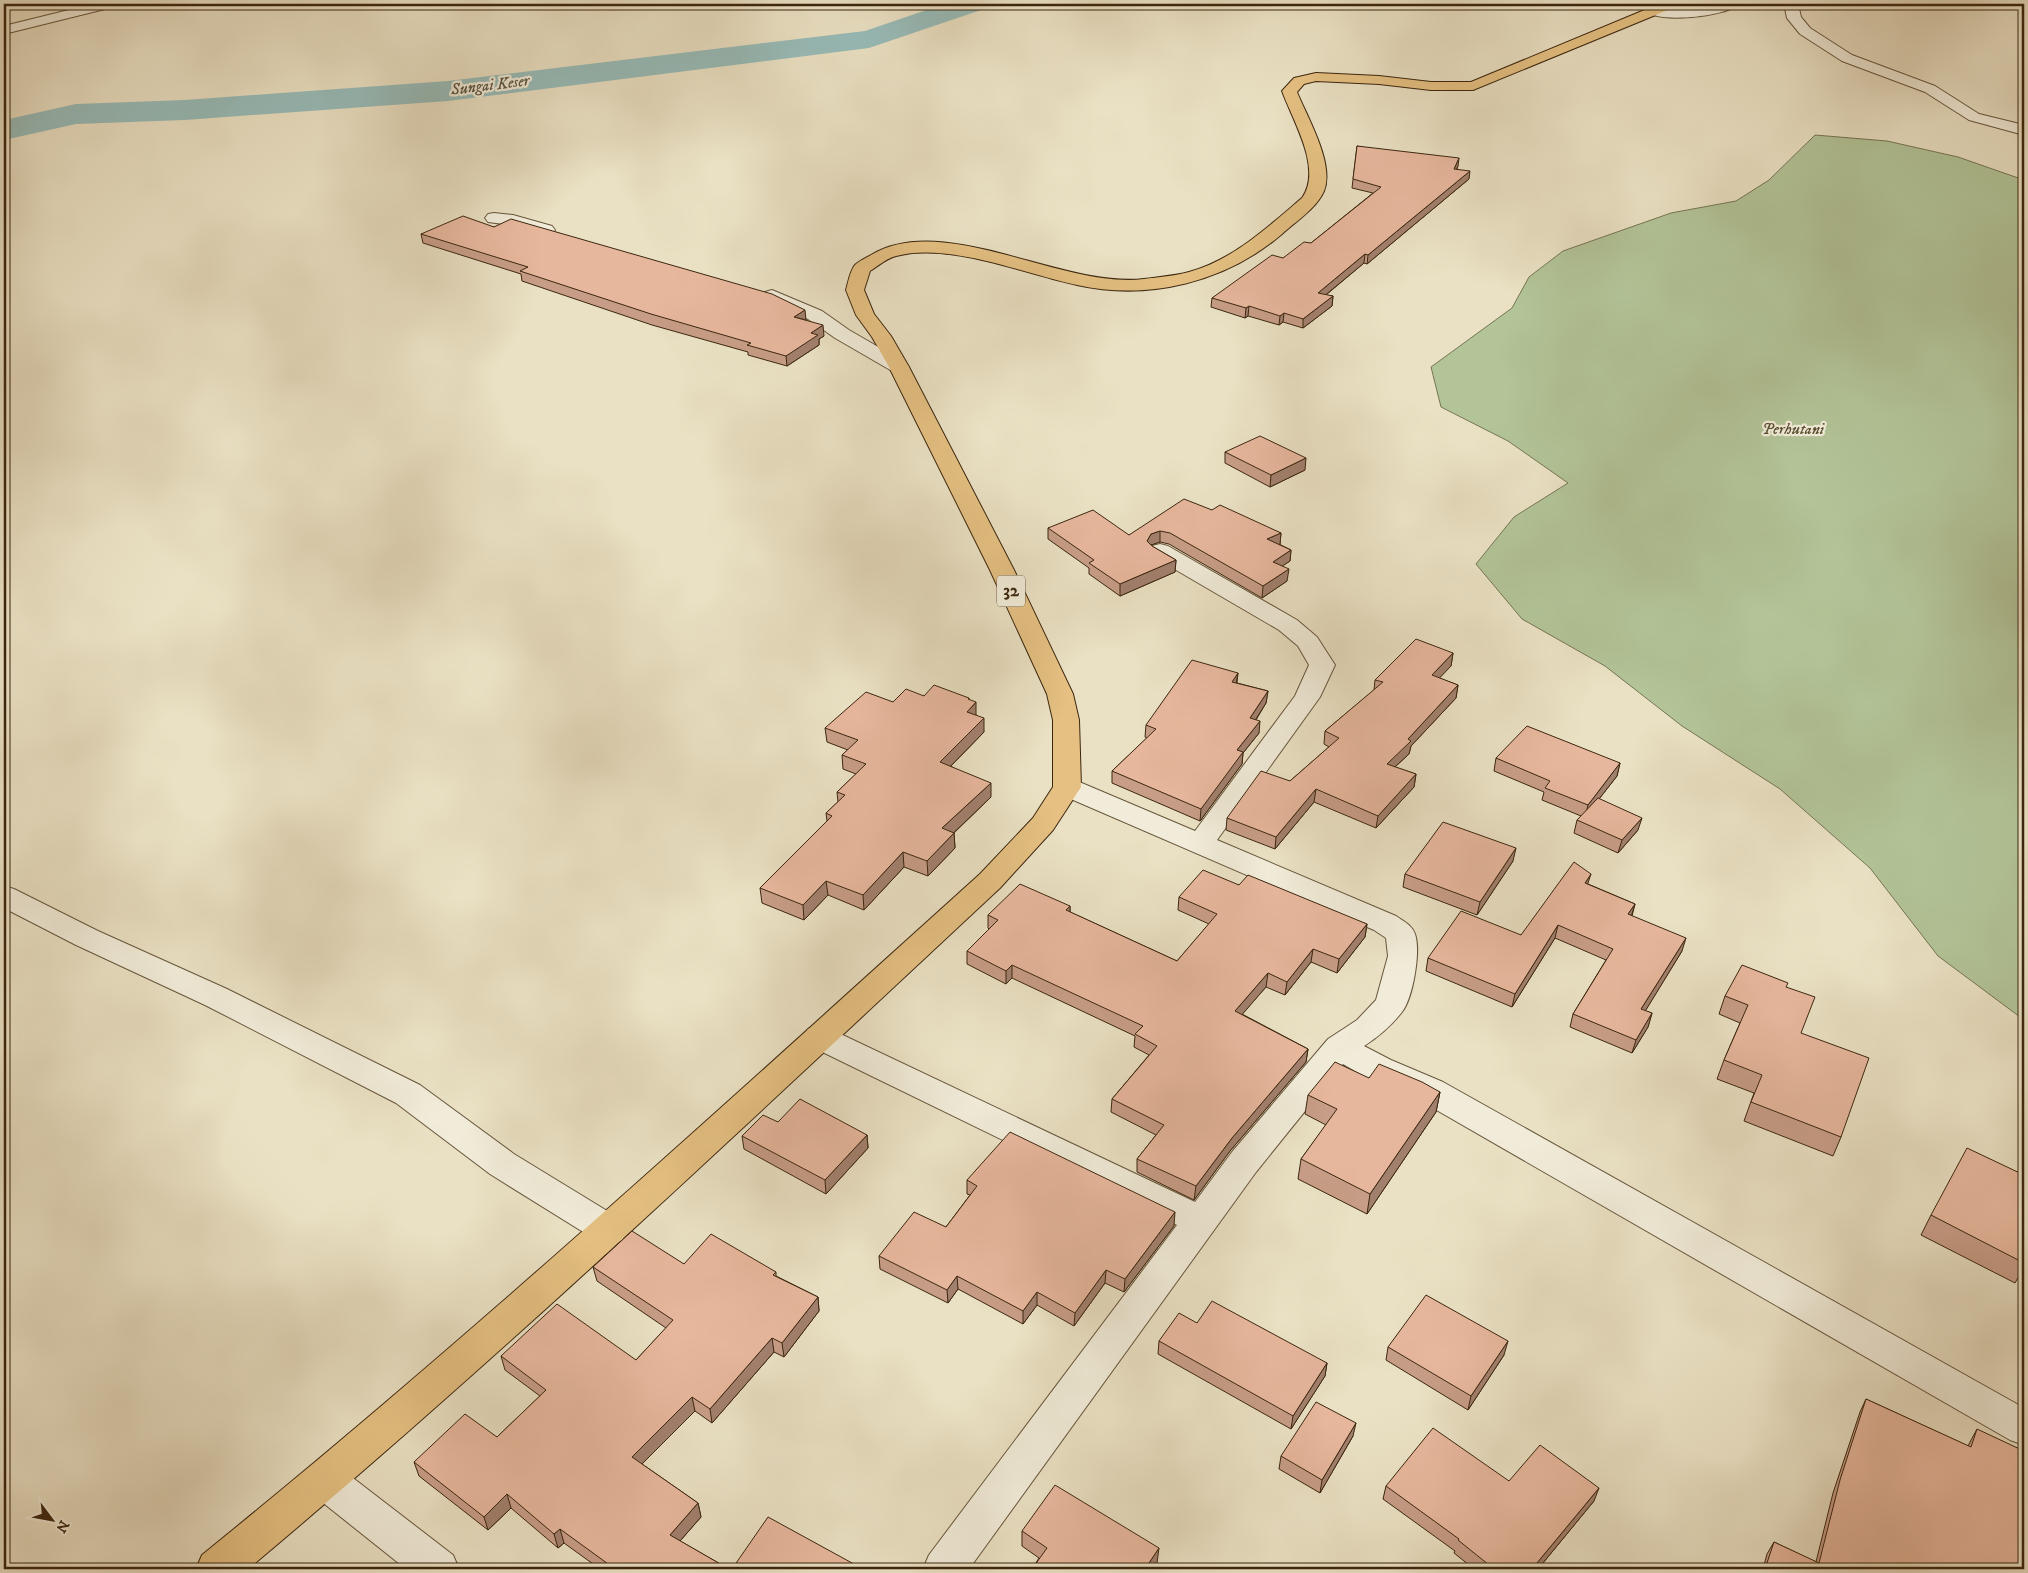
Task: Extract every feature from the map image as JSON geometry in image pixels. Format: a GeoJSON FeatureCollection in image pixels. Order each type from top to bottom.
{"type":"FeatureCollection","features":[{"type":"Feature","properties":{"kind":"highway","name":"32"},"geometry":{"type":"LineString","coordinates":[[1067,787],[1067,738],[1060,694],[1002,570],[881,336],[866,315],[855,290],[862,268],[888,252],[912,248],[939,248],[996,258],[1079,280],[1118,285],[1142,284],[1192,277],[1221,266],[1265,239],[1308,202],[1315,192],[1319,179],[1316,160],[1289,90],[1299,81],[1328,77],[1431,86],[1473,86],[1661,7]]}},
{"type":"Feature","properties":{"kind":"highway"},"geometry":{"type":"LineString","coordinates":[[218,1569],[326,1481],[609,1230],[990,881],[1043,824],[1067,787]]}},
{"type":"Feature","properties":{"kind":"street"},"geometry":{"type":"LineString","coordinates":[[4,30],[108,4]]}},
{"type":"Feature","properties":{"kind":"street"},"geometry":{"type":"LineString","coordinates":[[1661,7],[1694,14],[1731,4]]}},
{"type":"Feature","properties":{"kind":"street"},"geometry":{"type":"LineString","coordinates":[[1789,5],[1794,18],[1805,31],[1847,58],[1930,89],[1974,117],[2024,130]]}},
{"type":"Feature","properties":{"kind":"street"},"geometry":{"type":"LineString","coordinates":[[494,218],[519,222],[565,237]]}},
{"type":"Feature","properties":{"kind":"street"},"geometry":{"type":"LineString","coordinates":[[756,291],[781,298],[815,315],[898,368]]}},
{"type":"Feature","properties":{"kind":"street"},"geometry":{"type":"LineString","coordinates":[[1160,551],[1288,625],[1308,642],[1322,665],[1307,697],[1200,844]]}},
{"type":"Feature","properties":{"kind":"street"},"geometry":{"type":"LineString","coordinates":[[944,1569],[1244,1162],[1339,1047],[1368,1028],[1391,1004],[1403,956],[1400,934],[1385,923],[1067,787]]}},
{"type":"Feature","properties":{"kind":"street"},"geometry":{"type":"LineString","coordinates":[[4,896],[87,938],[216,997],[408,1094],[502,1164],[609,1230]]}},
{"type":"Feature","properties":{"kind":"street"},"geometry":{"type":"LineString","coordinates":[[819,1037],[1201,1221]]}},
{"type":"Feature","properties":{"kind":"street"},"geometry":{"type":"LineString","coordinates":[[1339,1047],[1379,1069],[1431,1091],[2024,1428]]}},
{"type":"Feature","properties":{"kind":"street"},"geometry":{"type":"LineString","coordinates":[[326,1481],[438,1569]]}},
{"type":"Feature","properties":{"kind":"green space","name":"Perhutani"},"geometry":{"type":"Polygon","coordinates":[[[1815,135],[1887,141],[1958,157],[2024,180],[2024,1020],[1938,956],[1870,868],[1780,789],[1682,726],[1605,666],[1522,619],[1476,564],[1514,517],[1568,483],[1508,441],[1441,407],[1431,367],[1512,308],[1529,277],[1563,251],[1671,213],[1736,201],[1769,180],[1815,135]]]}},
{"type":"Feature","properties":{"kind":"building"},"geometry":{"type":"Polygon","coordinates":[[[1357,146],[1459,158],[1454,169],[1470,171],[1368,255],[1365,254],[1318,293],[1333,296],[1303,319],[1284,313],[1280,316],[1249,306],[1246,308],[1212,298],[1272,255],[1283,258],[1304,242],[1311,243],[1381,187],[1353,179],[1357,146]]]}},
{"type":"Feature","properties":{"kind":"building"},"geometry":{"type":"Polygon","coordinates":[[[463,216],[494,227],[511,219],[772,294],[805,310],[794,317],[823,325],[811,333],[818,335],[786,356],[747,345],[751,343],[651,314],[520,271],[528,267],[421,234],[463,216]]]}},
{"type":"Feature","properties":{"kind":"building"},"geometry":{"type":"Polygon","coordinates":[[[1260,436],[1306,458],[1271,475],[1225,452],[1260,436]]]}},
{"type":"Feature","properties":{"kind":"building"},"geometry":{"type":"Polygon","coordinates":[[[1184,499],[1212,510],[1220,505],[1281,533],[1267,539],[1291,550],[1273,562],[1289,569],[1263,586],[1170,533],[1160,531],[1151,534],[1147,541],[1176,560],[1120,584],[1089,563],[1094,560],[1048,528],[1093,510],[1129,535],[1184,499]]]}},
{"type":"Feature","properties":{"kind":"building"},"geometry":{"type":"Polygon","coordinates":[[[1416,639],[1453,653],[1432,675],[1458,685],[1408,739],[1411,741],[1387,764],[1416,774],[1378,816],[1316,789],[1276,837],[1227,818],[1261,771],[1290,781],[1339,738],[1325,731],[1383,682],[1375,680],[1416,639]]]}},
{"type":"Feature","properties":{"kind":"building"},"geometry":{"type":"Polygon","coordinates":[[[1192,660],[1238,673],[1232,682],[1268,691],[1250,718],[1260,721],[1237,750],[1243,752],[1201,809],[1112,771],[1156,729],[1146,725],[1192,660]]]}},
{"type":"Feature","properties":{"kind":"building"},"geometry":{"type":"Polygon","coordinates":[[[934,685],[976,702],[967,712],[984,718],[940,762],[991,783],[942,828],[954,833],[927,861],[903,852],[863,895],[826,881],[803,905],[760,888],[832,816],[826,813],[845,795],[837,792],[866,764],[842,755],[858,740],[825,728],[866,692],[893,702],[906,689],[924,696],[934,685]]]}},
{"type":"Feature","properties":{"kind":"building"},"geometry":{"type":"Polygon","coordinates":[[[1527,726],[1620,763],[1588,805],[1545,788],[1550,781],[1496,758],[1527,726]]]}},
{"type":"Feature","properties":{"kind":"building"},"geometry":{"type":"Polygon","coordinates":[[[1598,798],[1642,818],[1622,840],[1577,820],[1598,798]]]}},
{"type":"Feature","properties":{"kind":"building"},"geometry":{"type":"Polygon","coordinates":[[[1443,822],[1516,848],[1480,902],[1405,874],[1443,822]]]}},
{"type":"Feature","properties":{"kind":"building"},"geometry":{"type":"Polygon","coordinates":[[[1574,862],[1591,874],[1585,883],[1635,904],[1628,914],[1686,938],[1641,1009],[1652,1013],[1636,1040],[1573,1014],[1613,949],[1558,925],[1515,994],[1428,958],[1461,911],[1521,935],[1574,862]]]}},
{"type":"Feature","properties":{"kind":"building"},"geometry":{"type":"Polygon","coordinates":[[[1203,870],[1239,885],[1248,875],[1367,924],[1339,959],[1313,949],[1287,982],[1268,973],[1235,1011],[1308,1049],[1232,1138],[1196,1186],[1137,1159],[1164,1125],[1112,1099],[1157,1046],[1135,1034],[1143,1026],[1012,965],[1006,971],[967,951],[998,920],[988,915],[1020,884],[1070,906],[1066,910],[1177,961],[1217,914],[1179,897],[1203,870]]]}},
{"type":"Feature","properties":{"kind":"building"},"geometry":{"type":"Polygon","coordinates":[[[1742,965],[1788,983],[1786,987],[1815,997],[1801,1033],[1869,1058],[1841,1137],[1751,1102],[1762,1075],[1724,1060],[1748,1005],[1725,996],[1742,965]]]}},
{"type":"Feature","properties":{"kind":"building"},"geometry":{"type":"Polygon","coordinates":[[[1335,1062],[1369,1078],[1379,1064],[1422,1082],[1440,1092],[1370,1194],[1301,1159],[1337,1109],[1308,1095],[1335,1062]]]}},
{"type":"Feature","properties":{"kind":"building"},"geometry":{"type":"Polygon","coordinates":[[[800,1099],[867,1135],[825,1180],[742,1136],[763,1115],[778,1122],[800,1099]]]}},
{"type":"Feature","properties":{"kind":"building"},"geometry":{"type":"Polygon","coordinates":[[[1010,1132],[1175,1212],[1125,1279],[1106,1270],[1075,1313],[1037,1292],[1023,1311],[957,1276],[947,1290],[879,1256],[914,1212],[946,1227],[977,1186],[967,1180],[1010,1132]]]}},
{"type":"Feature","properties":{"kind":"building"},"geometry":{"type":"Polygon","coordinates":[[[1967,1148],[2024,1175],[2024,1263],[1931,1215],[1967,1148]]]}},
{"type":"Feature","properties":{"kind":"building"},"geometry":{"type":"Polygon","coordinates":[[[632,1231],[684,1264],[711,1234],[776,1272],[773,1275],[818,1297],[782,1343],[772,1338],[710,1409],[692,1397],[632,1457],[698,1503],[670,1535],[729,1569],[615,1569],[560,1529],[554,1534],[507,1494],[484,1517],[414,1462],[465,1414],[497,1437],[546,1390],[501,1356],[557,1304],[636,1360],[673,1320],[593,1267],[632,1231]]]}},
{"type":"Feature","properties":{"kind":"building"},"geometry":{"type":"Polygon","coordinates":[[[1426,1295],[1508,1341],[1471,1396],[1388,1347],[1426,1295]]]}},
{"type":"Feature","properties":{"kind":"building"},"geometry":{"type":"Polygon","coordinates":[[[1212,1301],[1327,1363],[1293,1416],[1159,1341],[1179,1313],[1197,1323],[1212,1301]]]}},
{"type":"Feature","properties":{"kind":"building"},"geometry":{"type":"Polygon","coordinates":[[[1866,1399],[1971,1447],[1977,1429],[2024,1451],[2024,1554],[2020,1569],[1765,1569],[1774,1542],[1819,1563],[1840,1480],[1866,1399]]]}},
{"type":"Feature","properties":{"kind":"building"},"geometry":{"type":"Polygon","coordinates":[[[1316,1402],[1356,1423],[1322,1480],[1281,1456],[1316,1402]]]}},
{"type":"Feature","properties":{"kind":"building"},"geometry":{"type":"Polygon","coordinates":[[[1433,1428],[1509,1481],[1540,1445],[1599,1488],[1532,1569],[1494,1569],[1459,1539],[1386,1486],[1433,1428]]]}},
{"type":"Feature","properties":{"kind":"building"},"geometry":{"type":"Polygon","coordinates":[[[1055,1485],[1159,1548],[1145,1569],[1032,1569],[1047,1548],[1022,1531],[1055,1485]]]}},
{"type":"Feature","properties":{"kind":"building"},"geometry":{"type":"Polygon","coordinates":[[[768,1517],[863,1569],[732,1569],[768,1517]]]}},
{"type":"Feature","properties":{"kind":"waterway","name":"Sungai Keser"},"geometry":{"type":"LineString","coordinates":[[4,130],[76,114],[185,110],[448,91],[869,39],[971,4]]}}]}
